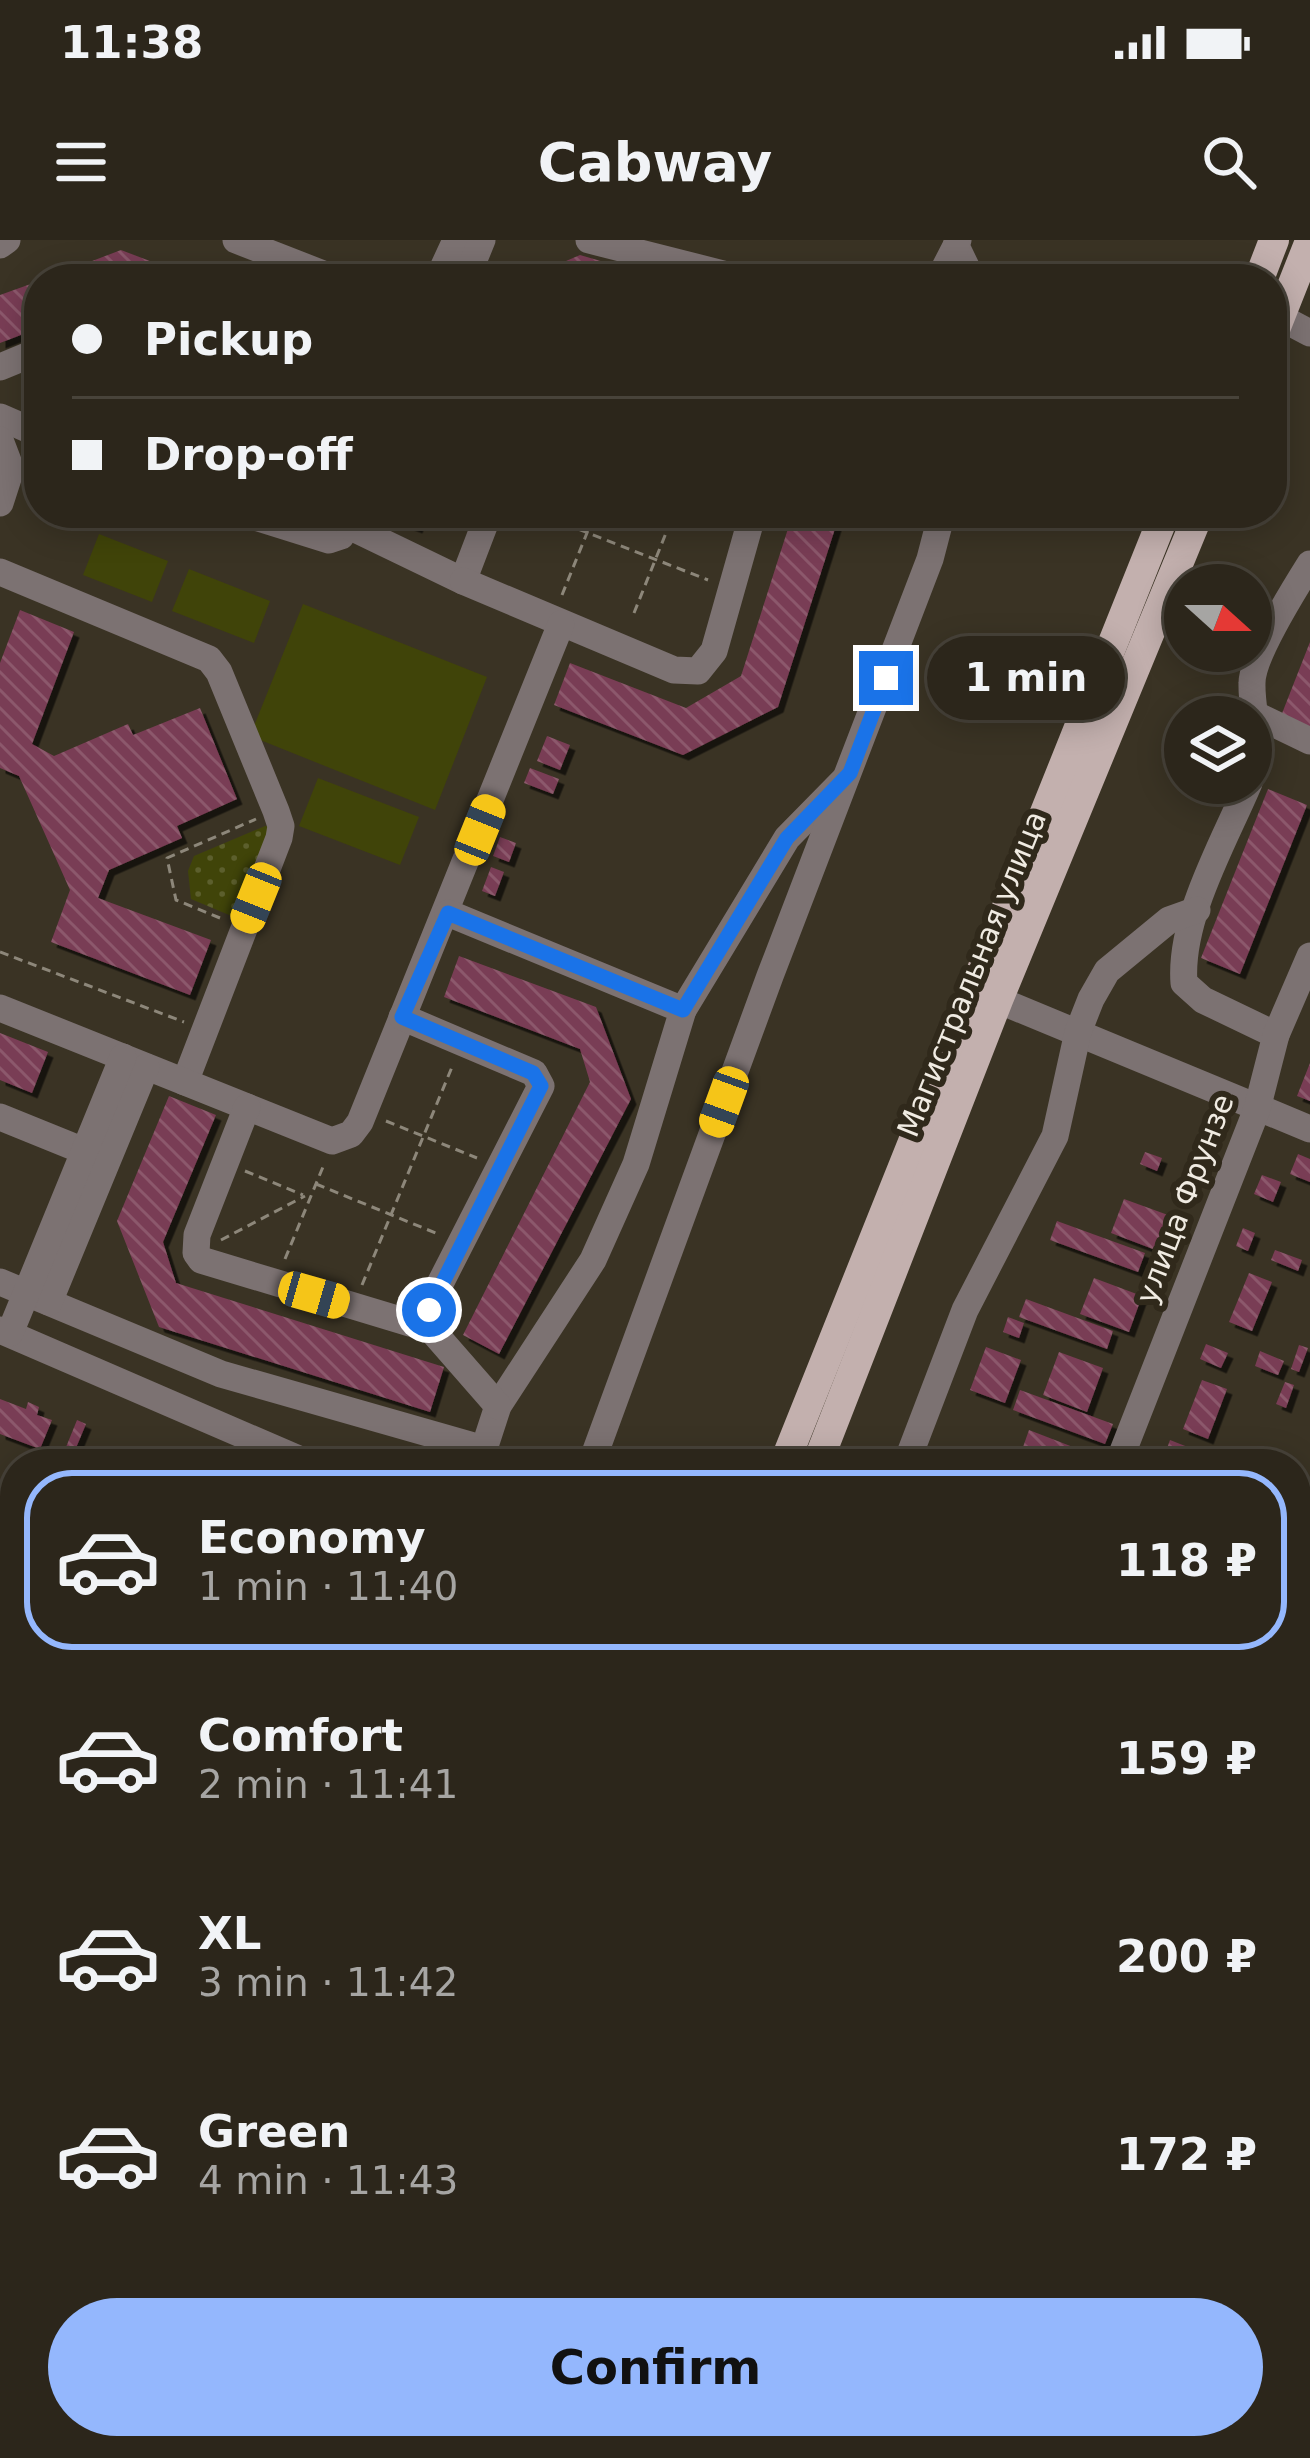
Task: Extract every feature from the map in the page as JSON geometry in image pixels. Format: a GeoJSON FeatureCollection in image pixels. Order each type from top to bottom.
{"type":"FeatureCollection","features":[{"type":"Feature","properties":{"kind":"main road"},"geometry":{"type":"LineString","coordinates":[[1287,294],[1310,241]]}},
{"type":"Feature","properties":{"kind":"main road","name":"Магистральная улица"},"geometry":{"type":"LineString","coordinates":[[790,1449],[1160,528]]}},
{"type":"Feature","properties":{"kind":"main road","name":"Магистральная улица"},"geometry":{"type":"LineString","coordinates":[[823,1449],[998,1000],[1193,528]]}},
{"type":"Feature","properties":{"kind":"street"},"geometry":{"type":"LineString","coordinates":[[236,240],[298,264]]}},
{"type":"Feature","properties":{"kind":"street"},"geometry":{"type":"LineString","coordinates":[[589,240],[684,264]]}},
{"type":"Feature","properties":{"kind":"street"},"geometry":{"type":"LineString","coordinates":[[0,440],[10,469],[0,502]]}},
{"type":"Feature","properties":{"kind":"street"},"geometry":{"type":"LineString","coordinates":[[287,528],[318,539],[341,536],[346,528]]}},
{"type":"Feature","properties":{"kind":"street"},"geometry":{"type":"LineString","coordinates":[[366,528],[463,581],[557,622],[674,670],[698,671],[715,651],[749,528]]}},
{"type":"Feature","properties":{"kind":"street"},"geometry":{"type":"LineString","coordinates":[[463,581],[483,528]]}},
{"type":"Feature","properties":{"kind":"street"},"geometry":{"type":"LineString","coordinates":[[597,1449],[938,528]]}},
{"type":"Feature","properties":{"kind":"street"},"geometry":{"type":"LineString","coordinates":[[1254,696],[1251,680],[1284,605],[1310,564]]}},
{"type":"Feature","properties":{"kind":"street"},"geometry":{"type":"LineString","coordinates":[[0,572],[209,659],[219,671],[276,811],[279,838],[185,1082]]}},
{"type":"Feature","properties":{"kind":"street"},"geometry":{"type":"LineString","coordinates":[[0,1008],[332,1141],[357,1129],[448,913],[557,622]]}},
{"type":"Feature","properties":{"kind":"street"},"geometry":{"type":"LineString","coordinates":[[1272,723],[1310,741]]}},
{"type":"Feature","properties":{"kind":"street"},"geometry":{"type":"LineString","coordinates":[[487,1449],[498,1406],[602,1241],[636,1164],[683,1010],[787,838],[850,773]]}},
{"type":"Feature","properties":{"kind":"street"},"geometry":{"type":"LineString","coordinates":[[1240,804],[1182,957],[1184,983],[1203,1000],[1276,1036]]}},
{"type":"Feature","properties":{"kind":"street"},"geometry":{"type":"LineString","coordinates":[[912,1449],[965,1310],[1054,1136],[1078,1032],[1107,971],[1169,920],[1197,910]]}},
{"type":"Feature","properties":{"kind":"street"},"geometry":{"type":"LineString","coordinates":[[448,913],[683,1010]]}},
{"type":"Feature","properties":{"kind":"street","name":"улица Фрунзе"},"geometry":{"type":"LineString","coordinates":[[1124,1449],[1257,1108],[1276,1036],[1310,956]]}},
{"type":"Feature","properties":{"kind":"street"},"geometry":{"type":"LineString","coordinates":[[998,1000],[1310,1129]]}},
{"type":"Feature","properties":{"kind":"street"},"geometry":{"type":"LineString","coordinates":[[247,1107],[197,1235],[196,1252],[209,1265],[410,1323],[422,1319],[538,1095],[539,1078],[402,1017]]}},
{"type":"Feature","properties":{"kind":"street"},"geometry":{"type":"LineString","coordinates":[[25,1292],[84,1151],[134,1062]]}},
{"type":"Feature","properties":{"kind":"street"},"geometry":{"type":"LineString","coordinates":[[134,1062],[5,1332],[275,1449]]}},
{"type":"Feature","properties":{"kind":"street"},"geometry":{"type":"LineString","coordinates":[[0,1117],[84,1151]]}},
{"type":"Feature","properties":{"kind":"street"},"geometry":{"type":"LineString","coordinates":[[25,1292],[221,1374],[462,1449]]}},
{"type":"Feature","properties":{"kind":"street"},"geometry":{"type":"LineString","coordinates":[[422,1319],[498,1406]]}},
{"type":"Feature","properties":{"kind":"street"},"geometry":{"type":"LineString","coordinates":[[249,1438],[266,1388]]}},
{"type":"Feature","properties":{"kind":"path"},"geometry":{"type":"LineString","coordinates":[[574,528],[732,589]]}},
{"type":"Feature","properties":{"kind":"path"},"geometry":{"type":"LineString","coordinates":[[557,622],[589,528]]}},
{"type":"Feature","properties":{"kind":"path"},"geometry":{"type":"LineString","coordinates":[[634,613],[668,528]]}},
{"type":"Feature","properties":{"kind":"path"},"geometry":{"type":"LineString","coordinates":[[244,928],[176,900],[166,858],[276,811]]}},
{"type":"Feature","properties":{"kind":"path"},"geometry":{"type":"LineString","coordinates":[[0,952],[206,1031]]}},
{"type":"Feature","properties":{"kind":"path"},"geometry":{"type":"LineString","coordinates":[[353,1307],[462,1043]]}},
{"type":"Feature","properties":{"kind":"path"},"geometry":{"type":"LineString","coordinates":[[364,1112],[501,1168]]}},
{"type":"Feature","properties":{"kind":"path"},"geometry":{"type":"LineString","coordinates":[[275,1284],[335,1138]]}},
{"type":"Feature","properties":{"kind":"path"},"geometry":{"type":"LineString","coordinates":[[225,1163],[308,1197]]}},
{"type":"Feature","properties":{"kind":"path"},"geometry":{"type":"LineString","coordinates":[[316,1184],[462,1244]]}},
{"type":"Feature","properties":{"kind":"path"},"geometry":{"type":"LineString","coordinates":[[196,1252],[308,1197]]}},
{"type":"Feature","properties":{"kind":"green space"},"geometry":{"type":"Polygon","coordinates":[[[99,534],[168,561],[152,602],[83,575],[99,534]]]}},
{"type":"Feature","properties":{"kind":"green space"},"geometry":{"type":"Polygon","coordinates":[[[189,569],[270,601],[254,643],[172,611],[189,569]]]}},
{"type":"Feature","properties":{"kind":"green space"},"geometry":{"type":"Polygon","coordinates":[[[303,604],[487,677],[435,810],[250,736],[303,604]]]}},
{"type":"Feature","properties":{"kind":"green space"},"geometry":{"type":"Polygon","coordinates":[[[318,778],[419,817],[400,865],[299,826],[318,778]]]}},
{"type":"Feature","properties":{"kind":"green space"},"geometry":{"type":"Polygon","coordinates":[[[271,827],[241,920],[191,899],[188,871],[194,856],[271,827]]]}},
{"type":"Feature","properties":{"kind":"building"},"geometry":{"type":"Polygon","coordinates":[[[121,250],[158,264],[84,264],[121,250]]]}},
{"type":"Feature","properties":{"kind":"building"},"geometry":{"type":"Polygon","coordinates":[[[580,255],[611,264],[559,264],[580,255]]]}},
{"type":"Feature","properties":{"kind":"building"},"geometry":{"type":"Polygon","coordinates":[[[24,286],[24,334],[0,343],[0,295],[24,286]]]}},
{"type":"Feature","properties":{"kind":"building"},"geometry":{"type":"Polygon","coordinates":[[[788,528],[835,528],[778,707],[683,755],[554,705],[570,663],[686,708],[741,676],[788,528]]]}},
{"type":"Feature","properties":{"kind":"building"},"geometry":{"type":"Polygon","coordinates":[[[20,610],[74,632],[32,744],[54,756],[128,724],[133,735],[200,708],[237,799],[177,826],[182,838],[109,870],[98,898],[211,940],[190,995],[51,942],[70,890],[19,776],[0,768],[0,663],[20,610]]]}},
{"type":"Feature","properties":{"kind":"building"},"geometry":{"type":"Polygon","coordinates":[[[1310,642],[1310,727],[1281,716],[1310,642]]]}},
{"type":"Feature","properties":{"kind":"building"},"geometry":{"type":"Polygon","coordinates":[[[547,736],[570,745],[560,770],[537,761],[547,736]]]}},
{"type":"Feature","properties":{"kind":"building"},"geometry":{"type":"Polygon","coordinates":[[[530,768],[559,779],[553,794],[524,783],[530,768]]]}},
{"type":"Feature","properties":{"kind":"building"},"geometry":{"type":"Polygon","coordinates":[[[1272,791],[1307,805],[1240,974],[1201,958],[1262,804],[1272,804],[1272,791]]]}},
{"type":"Feature","properties":{"kind":"building"},"geometry":{"type":"Polygon","coordinates":[[[500,837],[516,843],[509,862],[493,856],[500,837]]]}},
{"type":"Feature","properties":{"kind":"building"},"geometry":{"type":"Polygon","coordinates":[[[491,867],[504,872],[495,896],[482,891],[491,867]]]}},
{"type":"Feature","properties":{"kind":"building"},"geometry":{"type":"Polygon","coordinates":[[[459,956],[596,1007],[631,1099],[499,1354],[463,1335],[590,1082],[580,1049],[444,997],[459,956]]]}},
{"type":"Feature","properties":{"kind":"building"},"geometry":{"type":"Polygon","coordinates":[[[0,1033],[48,1052],[32,1093],[0,1080],[0,1033]]]}},
{"type":"Feature","properties":{"kind":"building"},"geometry":{"type":"Polygon","coordinates":[[[1310,1063],[1310,1101],[1297,1096],[1310,1063]]]}},
{"type":"Feature","properties":{"kind":"building"},"geometry":{"type":"Polygon","coordinates":[[[169,1096],[216,1115],[163,1242],[176,1283],[444,1367],[430,1412],[159,1327],[117,1221],[169,1096]]]}},
{"type":"Feature","properties":{"kind":"building"},"geometry":{"type":"Polygon","coordinates":[[[1145,1152],[1162,1158],[1157,1171],[1140,1164],[1145,1152]]]}},
{"type":"Feature","properties":{"kind":"building"},"geometry":{"type":"Polygon","coordinates":[[[1298,1154],[1310,1159],[1310,1182],[1290,1174],[1298,1154]]]}},
{"type":"Feature","properties":{"kind":"building"},"geometry":{"type":"Polygon","coordinates":[[[1262,1175],[1281,1182],[1273,1202],[1254,1194],[1262,1175]]]}},
{"type":"Feature","properties":{"kind":"building"},"geometry":{"type":"Polygon","coordinates":[[[1124,1199],[1179,1219],[1166,1254],[1111,1233],[1124,1199]]]}},
{"type":"Feature","properties":{"kind":"building"},"geometry":{"type":"Polygon","coordinates":[[[1057,1221],[1145,1253],[1138,1272],[1050,1240],[1057,1221]]]}},
{"type":"Feature","properties":{"kind":"building"},"geometry":{"type":"Polygon","coordinates":[[[1243,1228],[1255,1233],[1248,1251],[1236,1246],[1243,1228]]]}},
{"type":"Feature","properties":{"kind":"building"},"geometry":{"type":"Polygon","coordinates":[[[1275,1250],[1302,1260],[1298,1271],[1271,1260],[1275,1250]]]}},
{"type":"Feature","properties":{"kind":"building"},"geometry":{"type":"Polygon","coordinates":[[[1249,1273],[1272,1282],[1252,1331],[1229,1322],[1249,1273]]]}},
{"type":"Feature","properties":{"kind":"building"},"geometry":{"type":"Polygon","coordinates":[[[1094,1278],[1142,1296],[1129,1332],[1080,1314],[1094,1278]]]}},
{"type":"Feature","properties":{"kind":"building"},"geometry":{"type":"Polygon","coordinates":[[[1026,1299],[1113,1331],[1107,1349],[1019,1317],[1026,1299]]]}},
{"type":"Feature","properties":{"kind":"building"},"geometry":{"type":"Polygon","coordinates":[[[1008,1317],[1024,1323],[1019,1338],[1003,1332],[1008,1317]]]}},
{"type":"Feature","properties":{"kind":"building"},"geometry":{"type":"Polygon","coordinates":[[[1206,1344],[1228,1353],[1221,1368],[1200,1359],[1206,1344]]]}},
{"type":"Feature","properties":{"kind":"building"},"geometry":{"type":"Polygon","coordinates":[[[1299,1345],[1308,1348],[1299,1372],[1291,1369],[1299,1345]]]}},
{"type":"Feature","properties":{"kind":"building"},"geometry":{"type":"Polygon","coordinates":[[[986,1347],[1021,1360],[1005,1403],[970,1390],[986,1347]]]}},
{"type":"Feature","properties":{"kind":"building"},"geometry":{"type":"Polygon","coordinates":[[[1260,1351],[1284,1361],[1278,1375],[1255,1366],[1260,1351]]]}},
{"type":"Feature","properties":{"kind":"building"},"geometry":{"type":"Polygon","coordinates":[[[1059,1352],[1103,1368],[1087,1412],[1043,1395],[1059,1352]]]}},
{"type":"Feature","properties":{"kind":"building"},"geometry":{"type":"Polygon","coordinates":[[[1202,1380],[1227,1389],[1208,1439],[1183,1429],[1202,1380]]]}},
{"type":"Feature","properties":{"kind":"building"},"geometry":{"type":"Polygon","coordinates":[[[1285,1382],[1294,1385],[1286,1408],[1276,1404],[1285,1382]]]}},
{"type":"Feature","properties":{"kind":"building"},"geometry":{"type":"Polygon","coordinates":[[[1020,1390],[1113,1424],[1105,1444],[1013,1410],[1020,1390]]]}},
{"type":"Feature","properties":{"kind":"building"},"geometry":{"type":"Polygon","coordinates":[[[0,1399],[26,1409],[28,1402],[39,1407],[37,1415],[52,1420],[40,1449],[0,1434],[0,1399]]]}},
{"type":"Feature","properties":{"kind":"building"},"geometry":{"type":"Polygon","coordinates":[[[77,1420],[86,1424],[76,1449],[65,1449],[77,1420]]]}},
{"type":"Feature","properties":{"kind":"building"},"geometry":{"type":"Polygon","coordinates":[[[1029,1430],[1073,1447],[1072,1449],[1022,1449],[1029,1430]]]}},
{"type":"Feature","properties":{"kind":"building"},"geometry":{"type":"Polygon","coordinates":[[[1170,1440],[1193,1449],[1167,1449],[1170,1440]]]}},
{"type":"Feature","properties":{"kind":"route"},"geometry":{"type":"LineString","coordinates":[[429,1310],[541,1086],[533,1073],[402,1017],[448,913],[683,1010],[787,838],[850,773],[886,678]]}}]}
